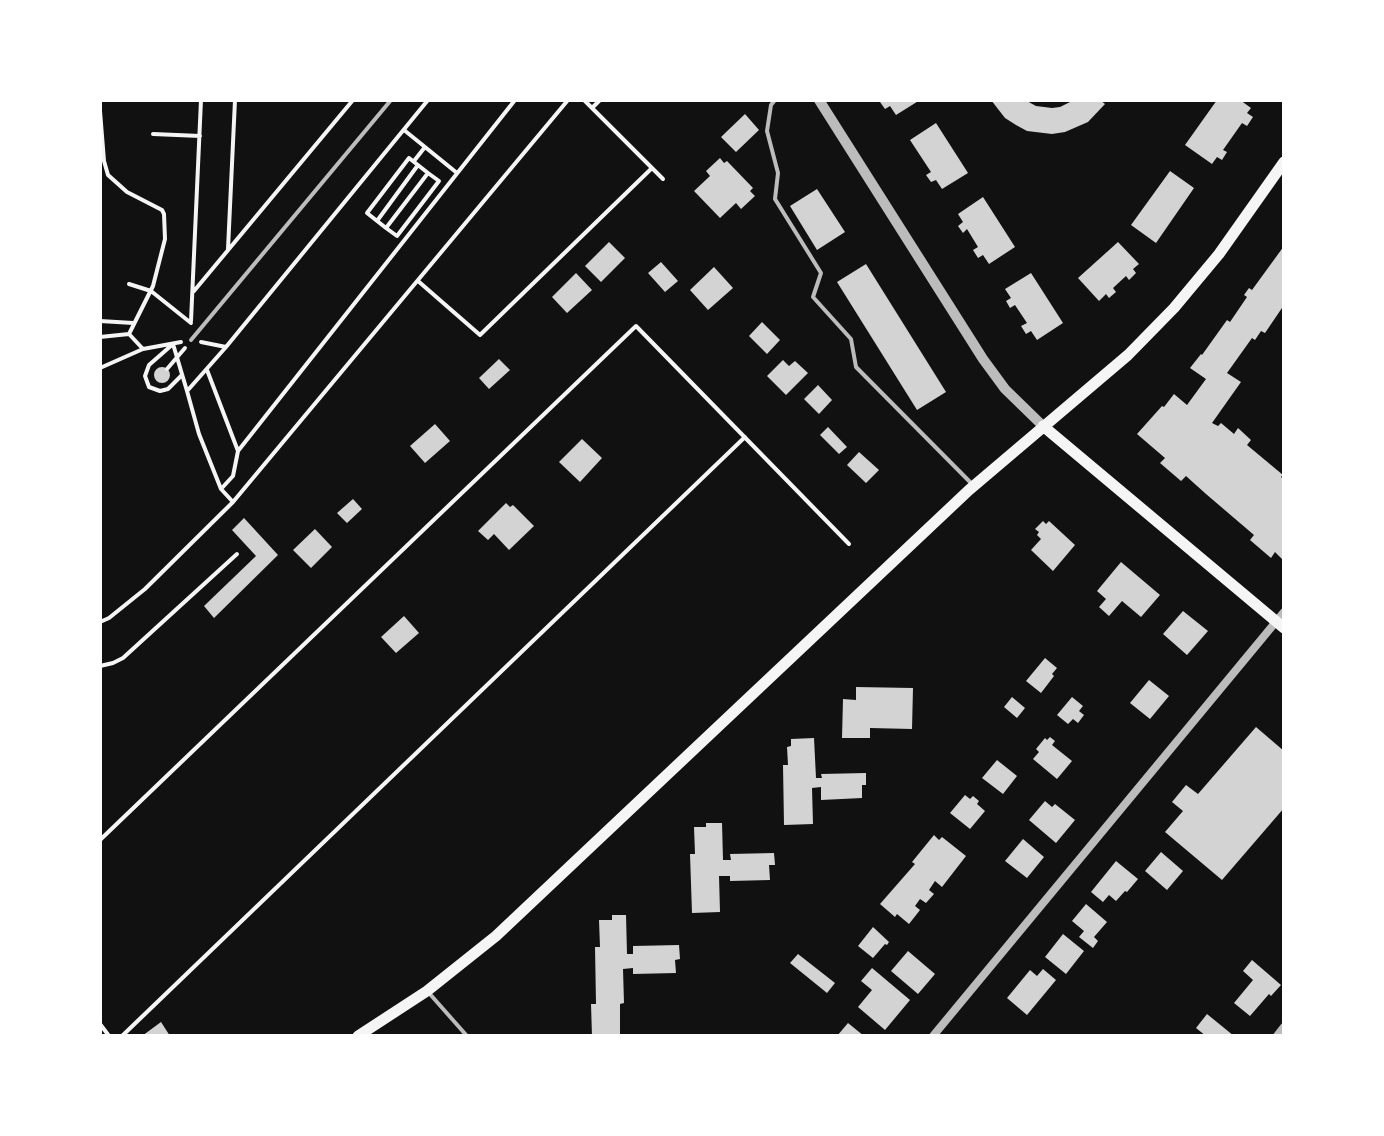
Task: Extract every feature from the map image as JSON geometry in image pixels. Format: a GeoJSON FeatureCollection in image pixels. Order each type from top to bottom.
{"type":"FeatureCollection","features":[{"type":"Feature","properties":{"kind":"main road"},"geometry":{"type":"LineString","coordinates":[[358,1036],[427,991],[496,936],[974,486],[1128,355],[1174,308],[1219,254],[1284,162]]}},
{"type":"Feature","properties":{"kind":"main road"},"geometry":{"type":"LineString","coordinates":[[1043,426],[1282,621]]}},
{"type":"Feature","properties":{"kind":"street"},"geometry":{"type":"LineString","coordinates":[[819,100],[983,359],[1005,389],[1043,426]]}},
{"type":"Feature","properties":{"kind":"street"},"geometry":{"type":"LineString","coordinates":[[933,1036],[1282,621]]}},
{"type":"Feature","properties":{"kind":"street"},"geometry":{"type":"LineString","coordinates":[[1277,1036],[1284,1027]]}},
{"type":"Feature","properties":{"kind":"lane"},"geometry":{"type":"LineString","coordinates":[[191,340],[391,100]]}},
{"type":"Feature","properties":{"kind":"lane"},"geometry":{"type":"LineString","coordinates":[[775,100],[771,105],[767,131],[778,173],[775,199],[821,273],[813,297],[851,339],[856,367],[974,486]]}},
{"type":"Feature","properties":{"kind":"lane"},"geometry":{"type":"LineString","coordinates":[[427,991],[467,1036]]}},
{"type":"Feature","properties":{"kind":"path"},"geometry":{"type":"LineString","coordinates":[[167,369],[191,340],[201,100]]}},
{"type":"Feature","properties":{"kind":"path"},"geometry":{"type":"LineString","coordinates":[[228,252],[235,100]]}},
{"type":"Feature","properties":{"kind":"path"},"geometry":{"type":"LineString","coordinates":[[193,293],[353,100]]}},
{"type":"Feature","properties":{"kind":"path"},"geometry":{"type":"LineString","coordinates":[[187,391],[428,100]]}},
{"type":"Feature","properties":{"kind":"path"},"geometry":{"type":"LineString","coordinates":[[221,489],[233,476],[238,451],[515,100]]}},
{"type":"Feature","properties":{"kind":"path"},"geometry":{"type":"LineString","coordinates":[[100,622],[145,589],[233,502],[568,100]]}},
{"type":"Feature","properties":{"kind":"path"},"geometry":{"type":"LineString","coordinates":[[584,100],[663,179]]}},
{"type":"Feature","properties":{"kind":"path"},"geometry":{"type":"LineString","coordinates":[[592,108],[600,100]]}},
{"type":"Feature","properties":{"kind":"path"},"geometry":{"type":"LineString","coordinates":[[100,111],[108,175],[127,192],[162,210],[164,214],[165,239],[151,291],[129,334]]}},
{"type":"Feature","properties":{"kind":"path"},"geometry":{"type":"LineString","coordinates":[[404,130],[457,173]]}},
{"type":"Feature","properties":{"kind":"path"},"geometry":{"type":"LineString","coordinates":[[153,134],[200,136]]}},
{"type":"Feature","properties":{"kind":"path"},"geometry":{"type":"LineString","coordinates":[[377,221],[425,147]]}},
{"type":"Feature","properties":{"kind":"path"},"geometry":{"type":"LineString","coordinates":[[409,158],[416,163],[439,181],[397,236],[367,213],[409,158]]}},
{"type":"Feature","properties":{"kind":"path"},"geometry":{"type":"LineString","coordinates":[[418,281],[480,335],[652,168]]}},
{"type":"Feature","properties":{"kind":"path"},"geometry":{"type":"LineString","coordinates":[[386,228],[428,173]]}},
{"type":"Feature","properties":{"kind":"path"},"geometry":{"type":"LineString","coordinates":[[129,284],[151,291],[191,324]]}},
{"type":"Feature","properties":{"kind":"path"},"geometry":{"type":"LineString","coordinates":[[100,321],[134,323]]}},
{"type":"Feature","properties":{"kind":"path"},"geometry":{"type":"LineString","coordinates":[[100,840],[636,326],[849,544]]}},
{"type":"Feature","properties":{"kind":"path"},"geometry":{"type":"LineString","coordinates":[[100,337],[129,334]]}},
{"type":"Feature","properties":{"kind":"path"},"geometry":{"type":"LineString","coordinates":[[129,334],[143,349]]}},
{"type":"Feature","properties":{"kind":"path"},"geometry":{"type":"LineString","coordinates":[[100,368],[143,349],[191,340],[226,347]]}},
{"type":"Feature","properties":{"kind":"path"},"geometry":{"type":"LineString","coordinates":[[173,344],[199,434],[221,489],[233,502]]}},
{"type":"Feature","properties":{"kind":"path"},"geometry":{"type":"LineString","coordinates":[[173,344],[150,364],[145,376],[149,387],[164,391],[182,375]]}},
{"type":"Feature","properties":{"kind":"path"},"geometry":{"type":"LineString","coordinates":[[150,364],[156,369]]}},
{"type":"Feature","properties":{"kind":"path"},"geometry":{"type":"LineString","coordinates":[[207,370],[238,451]]}},
{"type":"Feature","properties":{"kind":"path"},"geometry":{"type":"LineString","coordinates":[[168,380],[173,385]]}},
{"type":"Feature","properties":{"kind":"path"},"geometry":{"type":"LineString","coordinates":[[122,1036],[745,437]]}},
{"type":"Feature","properties":{"kind":"path"},"geometry":{"type":"LineString","coordinates":[[100,666],[123,658],[237,554]]}},
{"type":"Feature","properties":{"kind":"path"},"geometry":{"type":"LineString","coordinates":[[100,1024],[109,1036]]}},
{"type":"Feature","properties":{"kind":"building"},"geometry":{"type":"Polygon","coordinates":[[[920,100],[896,115],[890,106],[885,109],[880,102],[920,100]]]}},
{"type":"Feature","properties":{"kind":"building"},"geometry":{"type":"Polygon","coordinates":[[[991,100],[1025,100],[1036,106],[1052,108],[1074,100],[1100,100],[1105,104],[1088,122],[1052,134],[1027,131],[1016,125],[1005,118],[991,100]]]}},
{"type":"Feature","properties":{"kind":"building"},"geometry":{"type":"Polygon","coordinates":[[[1217,100],[1240,100],[1251,108],[1247,113],[1253,117],[1247,126],[1242,123],[1223,150],[1227,152],[1222,160],[1217,157],[1212,164],[1185,145],[1217,100]]]}},
{"type":"Feature","properties":{"kind":"building"},"geometry":{"type":"Polygon","coordinates":[[[745,114],[759,130],[736,152],[721,137],[745,114]]]}},
{"type":"Feature","properties":{"kind":"building"},"geometry":{"type":"Polygon","coordinates":[[[936,123],[968,173],[942,189],[936,180],[931,182],[926,175],[931,172],[910,140],[936,123]]]}},
{"type":"Feature","properties":{"kind":"building"},"geometry":{"type":"Polygon","coordinates":[[[720,158],[724,163],[727,161],[753,188],[750,191],[755,196],[741,209],[736,203],[720,218],[694,191],[710,176],[706,171],[720,158]]]}},
{"type":"Feature","properties":{"kind":"building"},"geometry":{"type":"Polygon","coordinates":[[[1170,171],[1194,188],[1156,243],[1131,225],[1170,171]]]}},
{"type":"Feature","properties":{"kind":"building"},"geometry":{"type":"Polygon","coordinates":[[[817,189],[845,232],[817,250],[790,206],[817,189]]]}},
{"type":"Feature","properties":{"kind":"building"},"geometry":{"type":"Polygon","coordinates":[[[983,197],[1015,247],[989,264],[983,255],[978,258],[973,250],[978,247],[967,229],[963,233],[958,226],[963,222],[958,214],[983,197]]]}},
{"type":"Feature","properties":{"kind":"building"},"geometry":{"type":"Polygon","coordinates":[[[609,242],[625,258],[601,282],[585,266],[609,242]]]}},
{"type":"Feature","properties":{"kind":"building"},"geometry":{"type":"Polygon","coordinates":[[[1118,242],[1139,264],[1133,269],[1136,273],[1129,280],[1126,276],[1113,288],[1116,292],[1109,298],[1106,294],[1099,301],[1078,278],[1118,242]]]}},
{"type":"Feature","properties":{"kind":"building"},"geometry":{"type":"Polygon","coordinates":[[[1284,246],[1284,305],[1265,333],[1261,331],[1255,340],[1252,338],[1227,373],[1241,382],[1212,423],[1218,426],[1221,423],[1234,434],[1238,428],[1251,440],[1247,445],[1283,475],[1282,559],[1275,552],[1271,558],[1250,540],[1254,535],[1186,476],[1181,481],[1160,463],[1165,458],[1137,434],[1174,394],[1187,405],[1206,379],[1190,368],[1227,320],[1230,322],[1247,297],[1244,295],[1249,288],[1252,290],[1284,246]]]}},
{"type":"Feature","properties":{"kind":"building"},"geometry":{"type":"Polygon","coordinates":[[[661,262],[678,281],[665,292],[648,273],[661,262]]]}},
{"type":"Feature","properties":{"kind":"building"},"geometry":{"type":"Polygon","coordinates":[[[866,264],[946,392],[917,410],[837,282],[866,264]]]}},
{"type":"Feature","properties":{"kind":"building"},"geometry":{"type":"Polygon","coordinates":[[[714,267],[733,288],[708,310],[690,290],[714,267]]]}},
{"type":"Feature","properties":{"kind":"building"},"geometry":{"type":"Polygon","coordinates":[[[576,273],[592,290],[567,313],[552,297],[576,273]]]}},
{"type":"Feature","properties":{"kind":"building"},"geometry":{"type":"Polygon","coordinates":[[[1031,273],[1063,323],[1037,340],[1031,331],[1026,334],[1021,326],[1027,323],[1015,305],[1010,308],[1006,301],[1011,298],[1005,289],[1031,273]]]}},
{"type":"Feature","properties":{"kind":"building"},"geometry":{"type":"Polygon","coordinates":[[[762,322],[780,340],[767,354],[749,336],[762,322]]]}},
{"type":"Feature","properties":{"kind":"building"},"geometry":{"type":"Polygon","coordinates":[[[499,359],[510,370],[489,389],[479,378],[499,359]]]}},
{"type":"Feature","properties":{"kind":"building"},"geometry":{"type":"Polygon","coordinates":[[[783,360],[789,366],[795,361],[808,373],[786,395],[767,376],[783,360]]]}},
{"type":"Feature","properties":{"kind":"building"},"geometry":{"type":"Polygon","coordinates":[[[162,367],[168,369],[168,381],[162,383],[156,381],[154,375],[156,369],[162,367]]]}},
{"type":"Feature","properties":{"kind":"building"},"geometry":{"type":"Polygon","coordinates":[[[818,385],[832,400],[819,414],[804,399],[818,385]]]}},
{"type":"Feature","properties":{"kind":"building"},"geometry":{"type":"Polygon","coordinates":[[[435,424],[450,441],[425,463],[410,446],[435,424]]]}},
{"type":"Feature","properties":{"kind":"building"},"geometry":{"type":"Polygon","coordinates":[[[828,427],[847,447],[839,454],[820,435],[828,427]]]}},
{"type":"Feature","properties":{"kind":"building"},"geometry":{"type":"Polygon","coordinates":[[[582,439],[602,458],[580,482],[559,462],[582,439]]]}},
{"type":"Feature","properties":{"kind":"building"},"geometry":{"type":"Polygon","coordinates":[[[859,452],[879,470],[866,483],[847,465],[859,452]]]}},
{"type":"Feature","properties":{"kind":"building"},"geometry":{"type":"Polygon","coordinates":[[[353,499],[362,509],[347,523],[337,513],[353,499]]]}},
{"type":"Feature","properties":{"kind":"building"},"geometry":{"type":"Polygon","coordinates":[[[506,503],[510,507],[513,505],[534,526],[509,550],[494,534],[488,540],[478,531],[506,503]]]}},
{"type":"Feature","properties":{"kind":"building"},"geometry":{"type":"Polygon","coordinates":[[[244,518],[278,555],[214,618],[204,606],[256,556],[232,530],[244,518]]]}},
{"type":"Feature","properties":{"kind":"building"},"geometry":{"type":"Polygon","coordinates":[[[1043,521],[1046,524],[1049,521],[1075,545],[1053,571],[1031,550],[1041,539],[1035,529],[1043,521]]]}},
{"type":"Feature","properties":{"kind":"building"},"geometry":{"type":"Polygon","coordinates":[[[315,529],[332,547],[311,568],[293,550],[315,529]]]}},
{"type":"Feature","properties":{"kind":"building"},"geometry":{"type":"Polygon","coordinates":[[[1121,562],[1160,595],[1141,617],[1122,601],[1109,616],[1099,607],[1106,599],[1097,591],[1121,562]]]}},
{"type":"Feature","properties":{"kind":"building"},"geometry":{"type":"Polygon","coordinates":[[[1183,611],[1208,631],[1187,655],[1163,634],[1183,611]]]}},
{"type":"Feature","properties":{"kind":"building"},"geometry":{"type":"Polygon","coordinates":[[[404,616],[419,633],[396,653],[381,637],[404,616]]]}},
{"type":"Feature","properties":{"kind":"building"},"geometry":{"type":"Polygon","coordinates":[[[1045,658],[1057,668],[1041,693],[1026,681],[1045,658]]]}},
{"type":"Feature","properties":{"kind":"building"},"geometry":{"type":"Polygon","coordinates":[[[1149,680],[1169,696],[1150,719],[1130,703],[1149,680]]]}},
{"type":"Feature","properties":{"kind":"building"},"geometry":{"type":"Polygon","coordinates":[[[856,687],[913,688],[912,729],[870,728],[870,738],[842,738],[843,699],[856,700],[856,687]]]}},
{"type":"Feature","properties":{"kind":"building"},"geometry":{"type":"Polygon","coordinates":[[[1012,697],[1025,708],[1017,718],[1004,707],[1012,697]]]}},
{"type":"Feature","properties":{"kind":"building"},"geometry":{"type":"Polygon","coordinates":[[[1072,697],[1083,706],[1079,711],[1084,715],[1078,723],[1073,719],[1068,724],[1057,715],[1072,697]]]}},
{"type":"Feature","properties":{"kind":"building"},"geometry":{"type":"Polygon","coordinates":[[[1256,727],[1284,751],[1284,808],[1222,880],[1165,832],[1183,811],[1172,802],[1186,785],[1198,794],[1256,727]]]}},
{"type":"Feature","properties":{"kind":"building"},"geometry":{"type":"Polygon","coordinates":[[[814,738],[816,778],[822,778],[821,774],[866,773],[862,798],[821,800],[821,787],[812,788],[813,824],[784,825],[783,765],[788,765],[787,747],[791,746],[791,739],[814,738]]]}},
{"type":"Feature","properties":{"kind":"building"},"geometry":{"type":"Polygon","coordinates":[[[1045,738],[1055,741],[1052,745],[1072,761],[1057,779],[1033,759],[1039,752],[1036,749],[1045,738]]]}},
{"type":"Feature","properties":{"kind":"building"},"geometry":{"type":"Polygon","coordinates":[[[997,760],[1017,776],[1003,794],[982,778],[997,760]]]}},
{"type":"Feature","properties":{"kind":"building"},"geometry":{"type":"Polygon","coordinates":[[[965,795],[970,799],[973,796],[985,811],[970,829],[950,813],[965,795]]]}},
{"type":"Feature","properties":{"kind":"building"},"geometry":{"type":"Polygon","coordinates":[[[1045,801],[1052,807],[1055,804],[1075,820],[1056,843],[1029,820],[1045,801]]]}},
{"type":"Feature","properties":{"kind":"building"},"geometry":{"type":"Polygon","coordinates":[[[706,823],[722,823],[723,860],[731,860],[730,854],[774,853],[775,865],[769,865],[770,880],[730,881],[730,876],[719,876],[720,912],[692,913],[690,854],[695,854],[694,827],[706,827],[706,823]]]}},
{"type":"Feature","properties":{"kind":"building"},"geometry":{"type":"Polygon","coordinates":[[[934,835],[939,840],[942,837],[966,856],[942,887],[935,881],[929,890],[934,894],[926,903],[920,899],[915,906],[920,910],[909,924],[880,904],[915,864],[912,862],[934,835]]]}},
{"type":"Feature","properties":{"kind":"building"},"geometry":{"type":"Polygon","coordinates":[[[1023,839],[1044,857],[1027,878],[1005,861],[1023,839]]]}},
{"type":"Feature","properties":{"kind":"building"},"geometry":{"type":"Polygon","coordinates":[[[1161,852],[1183,871],[1167,890],[1145,871],[1161,852]]]}},
{"type":"Feature","properties":{"kind":"building"},"geometry":{"type":"Polygon","coordinates":[[[1116,861],[1138,879],[1116,901],[1109,895],[1103,902],[1091,892],[1116,861]]]}},
{"type":"Feature","properties":{"kind":"building"},"geometry":{"type":"Polygon","coordinates":[[[1086,904],[1107,922],[1094,937],[1098,941],[1093,948],[1079,937],[1084,931],[1072,921],[1086,904]]]}},
{"type":"Feature","properties":{"kind":"building"},"geometry":{"type":"Polygon","coordinates":[[[612,915],[626,915],[627,954],[633,954],[633,946],[679,945],[680,959],[675,960],[676,973],[633,974],[633,968],[623,969],[624,1003],[620,1004],[620,1036],[592,1036],[591,1004],[596,1004],[595,947],[600,947],[599,920],[612,920],[612,915]]]}},
{"type":"Feature","properties":{"kind":"building"},"geometry":{"type":"Polygon","coordinates":[[[873,927],[889,942],[873,958],[858,946],[873,927]]]}},
{"type":"Feature","properties":{"kind":"building"},"geometry":{"type":"Polygon","coordinates":[[[1063,934],[1084,951],[1066,974],[1045,957],[1063,934]]]}},
{"type":"Feature","properties":{"kind":"building"},"geometry":{"type":"Polygon","coordinates":[[[908,951],[935,974],[918,994],[891,971],[908,951]]]}},
{"type":"Feature","properties":{"kind":"building"},"geometry":{"type":"Polygon","coordinates":[[[798,954],[835,983],[827,993],[790,963],[798,954]]]}},
{"type":"Feature","properties":{"kind":"building"},"geometry":{"type":"Polygon","coordinates":[[[1252,960],[1281,985],[1250,1016],[1234,1003],[1253,980],[1243,971],[1252,960]]]}},
{"type":"Feature","properties":{"kind":"building"},"geometry":{"type":"Polygon","coordinates":[[[872,968],[910,1000],[885,1030],[858,1007],[872,990],[861,981],[872,968]]]}},
{"type":"Feature","properties":{"kind":"building"},"geometry":{"type":"Polygon","coordinates":[[[1043,969],[1056,980],[1027,1015],[1007,998],[1030,970],[1037,976],[1043,969]]]}},
{"type":"Feature","properties":{"kind":"building"},"geometry":{"type":"Polygon","coordinates":[[[1207,1014],[1234,1036],[1206,1036],[1196,1028],[1207,1014]]]}},
{"type":"Feature","properties":{"kind":"building"},"geometry":{"type":"Polygon","coordinates":[[[161,1022],[170,1036],[142,1036],[161,1022]]]}},
{"type":"Feature","properties":{"kind":"building"},"geometry":{"type":"Polygon","coordinates":[[[848,1023],[864,1036],[837,1036],[848,1023]]]}}]}
